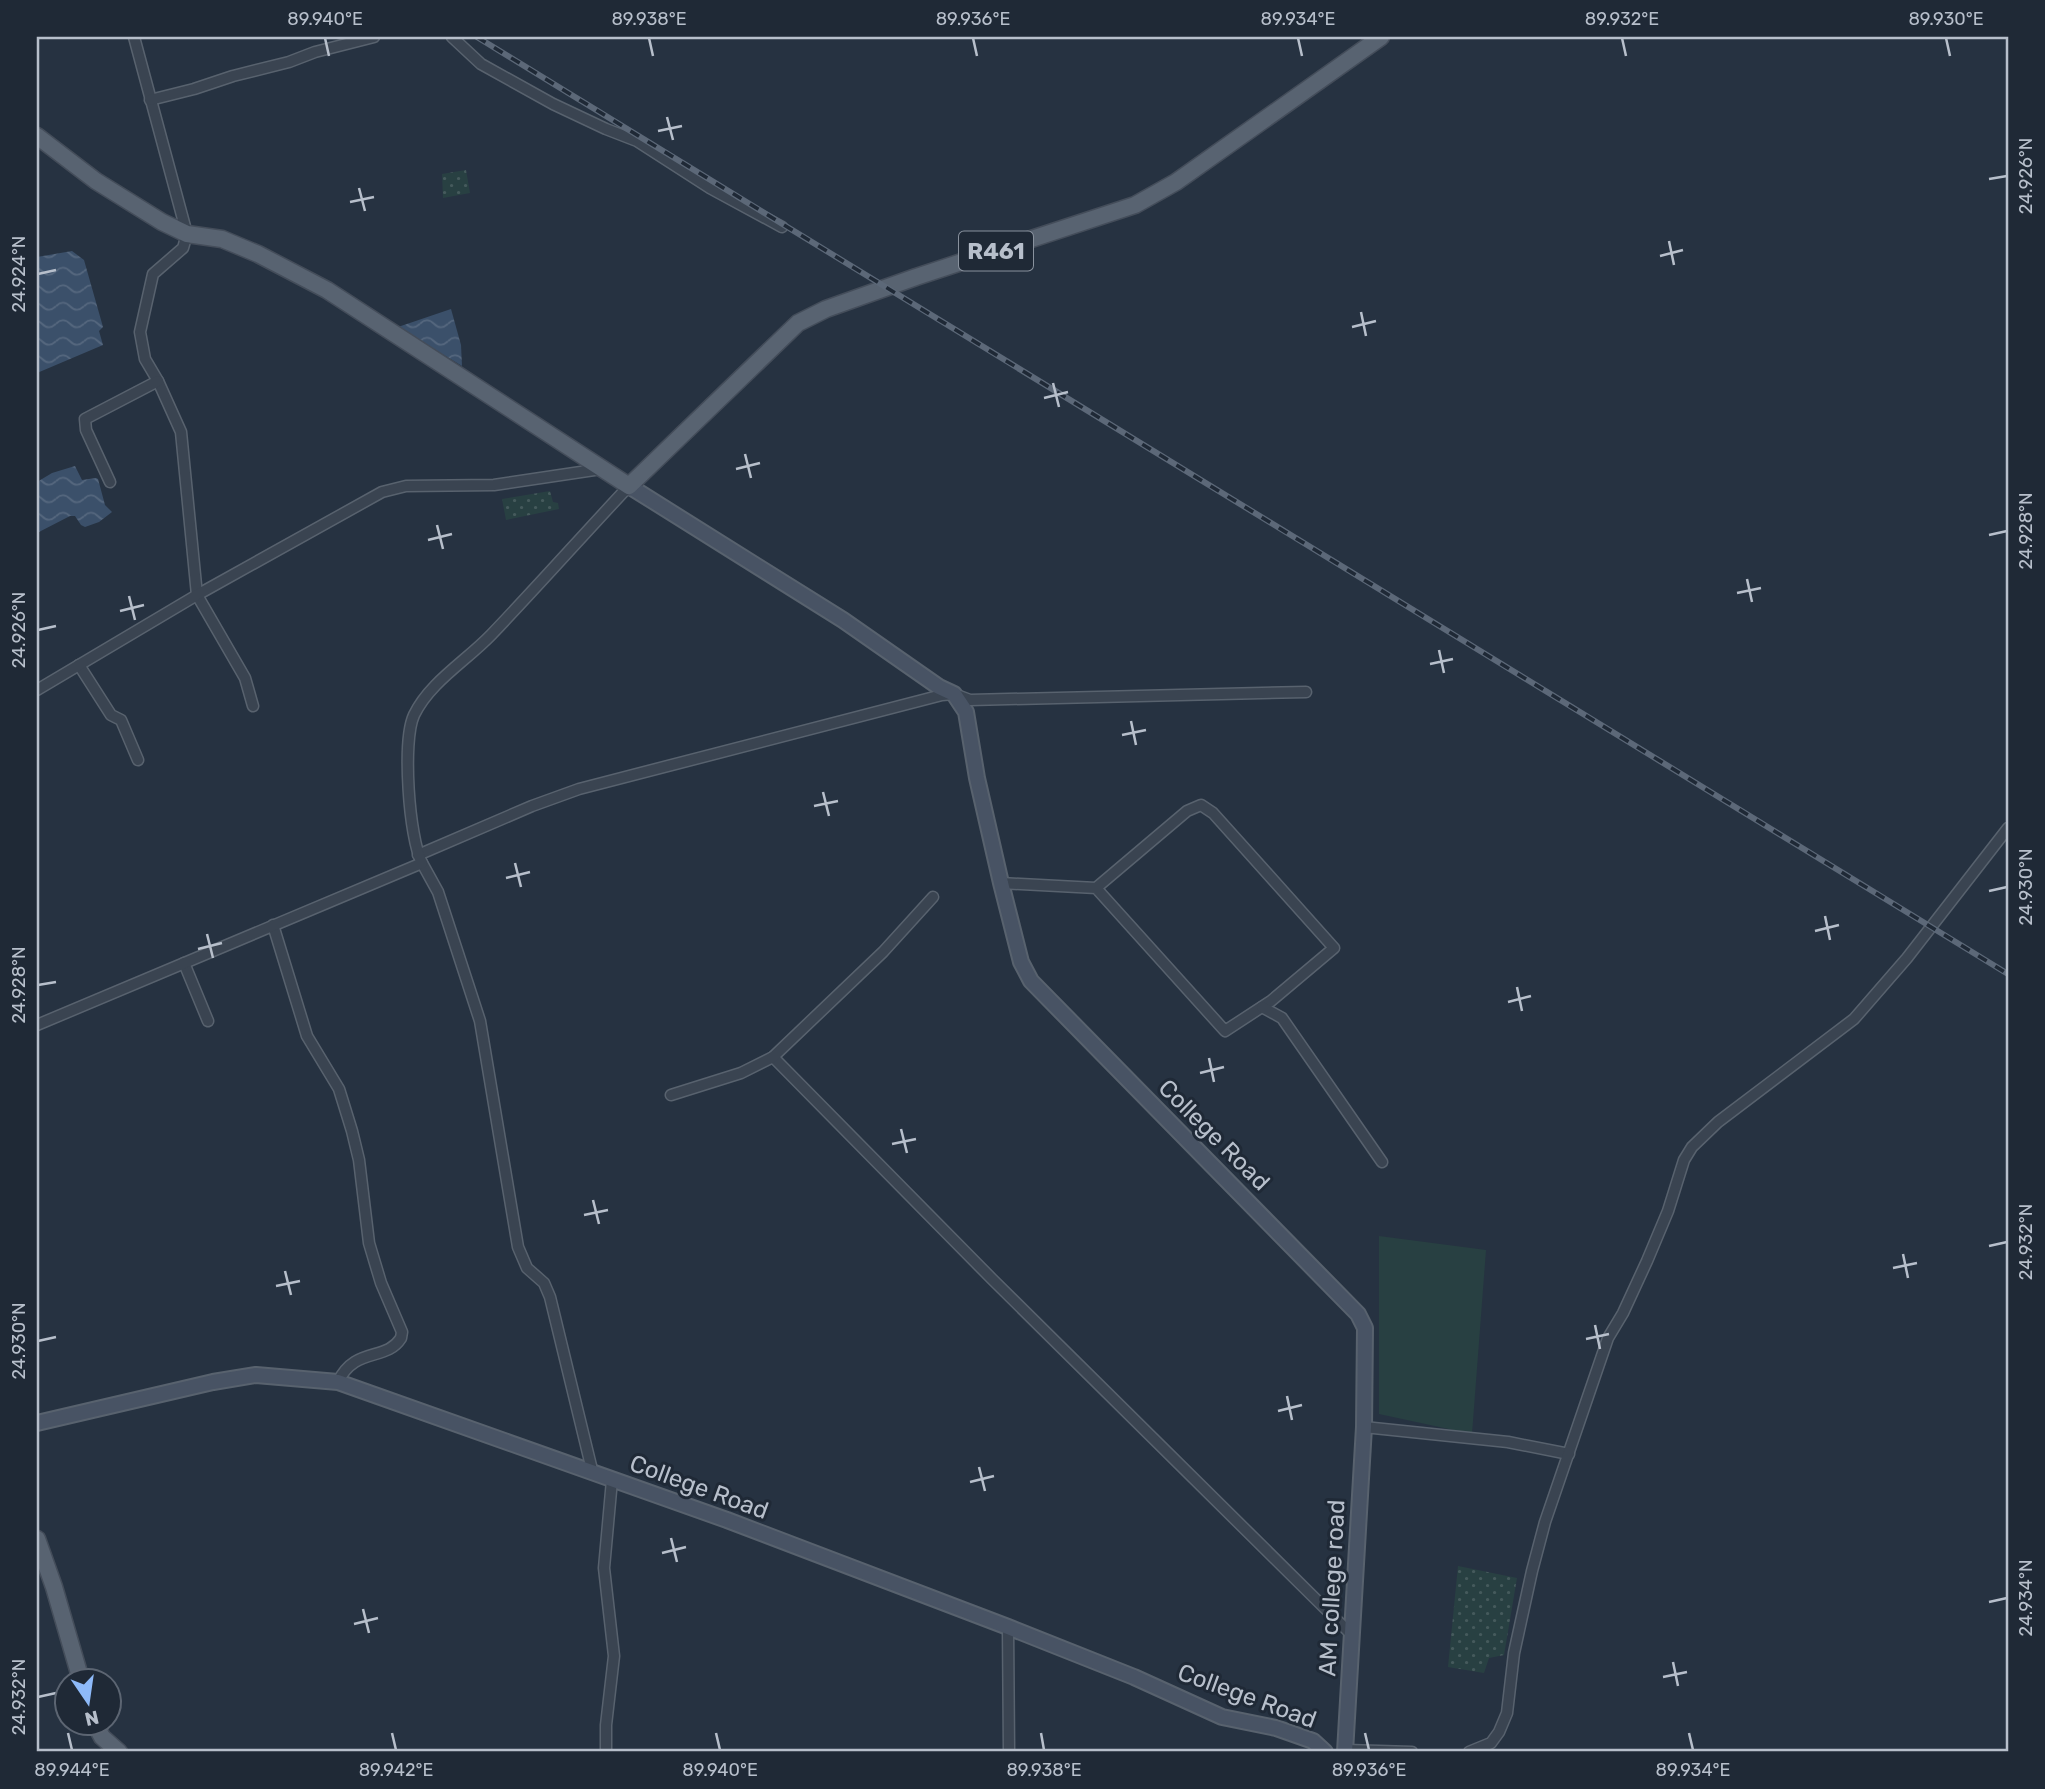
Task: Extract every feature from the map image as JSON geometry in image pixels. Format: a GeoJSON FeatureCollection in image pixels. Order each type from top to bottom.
{"type":"FeatureCollection","features":[{"type":"Feature","properties":{"kind":"main road","name":"R461"},"geometry":{"type":"LineString","coordinates":[[629,486],[798,323],[825,309],[916,277],[1135,205],[1176,182],[1381,37]]}},
{"type":"Feature","properties":{"kind":"main road"},"geometry":{"type":"LineString","coordinates":[[37,136],[96,181],[162,222],[187,234],[222,239],[258,254],[327,290],[601,469],[843,620],[939,687],[954,694],[966,712],[977,778],[1001,883]]}},
{"type":"Feature","properties":{"kind":"main road","name":"College Road"},"geometry":{"type":"LineString","coordinates":[[1001,883],[1021,962],[1031,981],[1358,1314],[1365,1328],[1364,1427]]}},
{"type":"Feature","properties":{"kind":"main road","name":"College Road"},"geometry":{"type":"LineString","coordinates":[[37,1423],[213,1382],[256,1375],[338,1382],[727,1520],[1134,1677],[1222,1717],[1276,1728],[1313,1741],[1325,1752]]}},
{"type":"Feature","properties":{"kind":"main road","name":"AM college road"},"geometry":{"type":"LineString","coordinates":[[1345,1751],[1364,1427]]}},
{"type":"Feature","properties":{"kind":"main road"},"geometry":{"type":"LineString","coordinates":[[37,1539],[77,1666]]}},
{"type":"Feature","properties":{"kind":"main road"},"geometry":{"type":"LineString","coordinates":[[101,1736],[119,1752]]}},
{"type":"Feature","properties":{"kind":"street"},"geometry":{"type":"LineString","coordinates":[[134,37],[187,234],[183,248],[153,274],[140,332],[145,359],[158,381],[180,432],[197,595],[245,678],[253,706]]}},
{"type":"Feature","properties":{"kind":"street"},"geometry":{"type":"LineString","coordinates":[[150,100],[374,37]]}},
{"type":"Feature","properties":{"kind":"street"},"geometry":{"type":"LineString","coordinates":[[452,37],[481,64],[553,104],[637,141],[710,188],[782,227]]}},
{"type":"Feature","properties":{"kind":"street"},"geometry":{"type":"LineString","coordinates":[[110,482],[86,430],[85,419],[158,381]]}},
{"type":"Feature","properties":{"kind":"street"},"geometry":{"type":"LineString","coordinates":[[37,690],[197,595],[382,492],[406,486],[495,485],[601,469]]}},
{"type":"Feature","properties":{"kind":"street"},"geometry":{"type":"LineString","coordinates":[[593,1474],[550,1297],[544,1283],[527,1268],[518,1247],[480,1021],[438,892],[420,859],[410,800],[408,761],[412,718],[425,697],[490,636],[629,486]]}},
{"type":"Feature","properties":{"kind":"street"},"geometry":{"type":"LineString","coordinates":[[79,665],[111,715],[121,720],[138,760]]}},
{"type":"Feature","properties":{"kind":"street"},"geometry":{"type":"LineString","coordinates":[[37,1025],[273,925],[532,806],[579,789],[942,695],[954,694],[970,699],[1306,692]]}},
{"type":"Feature","properties":{"kind":"street"},"geometry":{"type":"LineString","coordinates":[[1001,883],[1096,888],[1187,811],[1201,805],[1213,813],[1334,947],[1262,1007],[1225,1031],[1096,888]]}},
{"type":"Feature","properties":{"kind":"street"},"geometry":{"type":"LineString","coordinates":[[1469,1752],[1491,1743],[1507,1713],[1514,1653],[1531,1571],[1545,1522],[1608,1338],[1647,1261],[1668,1211],[1684,1160],[1692,1147],[1718,1122],[1854,1018],[1907,958],[2008,828]]}},
{"type":"Feature","properties":{"kind":"street"},"geometry":{"type":"LineString","coordinates":[[671,1095],[741,1073],[773,1057],[876,959],[933,897]]}},
{"type":"Feature","properties":{"kind":"street"},"geometry":{"type":"LineString","coordinates":[[273,925],[307,1036],[339,1089],[359,1160],[369,1243],[381,1283],[402,1332],[401,1338],[393,1346],[347,1366],[338,1382]]}},
{"type":"Feature","properties":{"kind":"street"},"geometry":{"type":"LineString","coordinates":[[184,962],[208,1021]]}},
{"type":"Feature","properties":{"kind":"street"},"geometry":{"type":"LineString","coordinates":[[1280,993],[1282,1018]]}},
{"type":"Feature","properties":{"kind":"street"},"geometry":{"type":"LineString","coordinates":[[1262,1007],[1282,1018],[1382,1162]]}},
{"type":"Feature","properties":{"kind":"street"},"geometry":{"type":"LineString","coordinates":[[773,1057],[992,1279],[1353,1636]]}},
{"type":"Feature","properties":{"kind":"street"},"geometry":{"type":"LineString","coordinates":[[1364,1427],[1508,1442],[1569,1454]]}},
{"type":"Feature","properties":{"kind":"street"},"geometry":{"type":"LineString","coordinates":[[606,1752],[606,1725],[614,1656],[604,1568],[612,1480]]}},
{"type":"Feature","properties":{"kind":"street"},"geometry":{"type":"LineString","coordinates":[[1008,1627],[1009,1752]]}},
{"type":"Feature","properties":{"kind":"street"},"geometry":{"type":"LineString","coordinates":[[1345,1751],[1412,1752]]}},
{"type":"Feature","properties":{"kind":"green space"},"geometry":{"type":"Polygon","coordinates":[[[466,170],[470,193],[443,198],[442,174],[466,170]]]}},
{"type":"Feature","properties":{"kind":"green space"},"geometry":{"type":"Polygon","coordinates":[[[550,491],[553,502],[558,503],[559,509],[506,520],[502,499],[550,491]]]}},
{"type":"Feature","properties":{"kind":"green space"},"geometry":{"type":"Polygon","coordinates":[[[1379,1236],[1486,1250],[1472,1434],[1379,1414],[1379,1236]]]}},
{"type":"Feature","properties":{"kind":"green space"},"geometry":{"type":"Polygon","coordinates":[[[1458,1566],[1517,1578],[1504,1655],[1489,1658],[1484,1673],[1448,1667],[1458,1566]]]}},
{"type":"Feature","properties":{"kind":"water"},"geometry":{"type":"Polygon","coordinates":[[[72,251],[84,260],[103,327],[99,331],[103,345],[37,373],[37,257],[72,251]]]}},
{"type":"Feature","properties":{"kind":"water"},"geometry":{"type":"Polygon","coordinates":[[[451,309],[461,345],[462,366],[398,327],[451,309]]]}},
{"type":"Feature","properties":{"kind":"water"},"geometry":{"type":"Polygon","coordinates":[[[75,466],[82,480],[98,479],[105,505],[112,512],[99,522],[85,527],[75,516],[70,516],[37,533],[37,482],[52,473],[75,466]]]}},
{"type":"Feature","properties":{"kind":"railway"},"geometry":{"type":"LineString","coordinates":[[477,37],[2008,974]]}}]}
